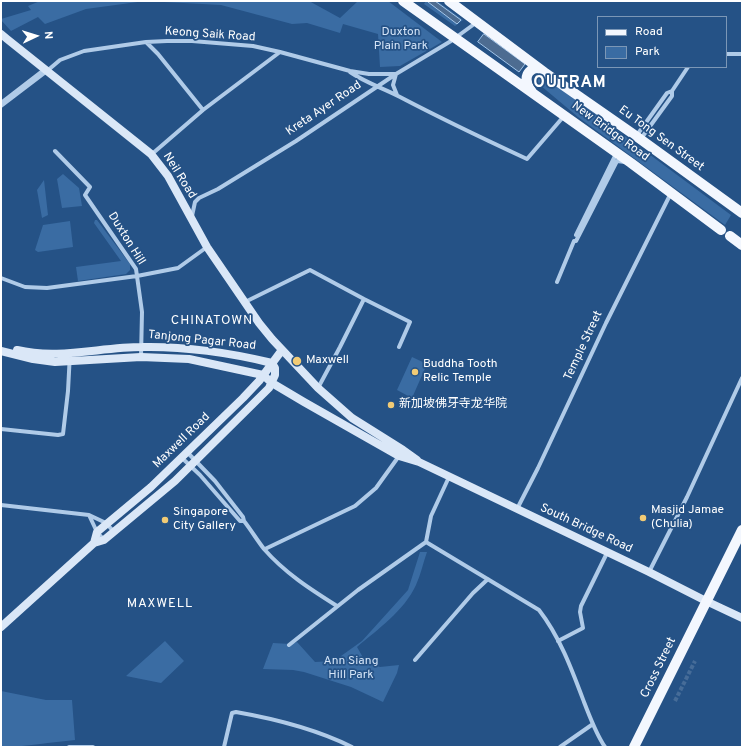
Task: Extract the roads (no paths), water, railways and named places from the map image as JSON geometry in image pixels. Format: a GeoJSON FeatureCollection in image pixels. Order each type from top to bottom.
{"type":"FeatureCollection","features":[{"type":"Feature","properties":{"kind":"main road","name":"New Bridge Road"},"geometry":{"type":"LineString","coordinates":[[403,1],[565,115],[722,230]]}},
{"type":"Feature","properties":{"kind":"main road","name":"Eu Tong Sen Street"},"geometry":{"type":"LineString","coordinates":[[449,1],[538,68],[742,213]]}},
{"type":"Feature","properties":{"kind":"main road","name":"Neil Road"},"geometry":{"type":"LineString","coordinates":[[1,34],[151,154],[168,176],[206,247],[259,323],[282,350]]}},
{"type":"Feature","properties":{"kind":"main road"},"geometry":{"type":"LineString","coordinates":[[532,92],[527,83],[527,78],[530,70],[533,68],[538,68]]}},
{"type":"Feature","properties":{"kind":"main road"},"geometry":{"type":"LineString","coordinates":[[730,236],[742,245]]}},
{"type":"Feature","properties":{"kind":"main road","name":"Tanjong Pagar Road"},"geometry":{"type":"LineString","coordinates":[[1,346],[31,353],[69,357],[190,359],[263,375],[272,383]]}},
{"type":"Feature","properties":{"kind":"main road","name":"Tanjong Pagar Road"},"geometry":{"type":"LineString","coordinates":[[1,351],[40,361],[142,347],[199,350],[272,363]]}},
{"type":"Feature","properties":{"kind":"main road","name":"South Bridge Road"},"geometry":{"type":"LineString","coordinates":[[282,350],[318,388],[352,418],[401,453]]}},
{"type":"Feature","properties":{"kind":"main road","name":"Maxwell Road"},"geometry":{"type":"LineString","coordinates":[[94,543],[97,532],[106,523],[151,487],[243,398],[282,350]]}},
{"type":"Feature","properties":{"kind":"main road"},"geometry":{"type":"LineString","coordinates":[[272,363],[275,368],[275,375],[272,383]]}},
{"type":"Feature","properties":{"kind":"main road","name":"South Bridge Road"},"geometry":{"type":"LineString","coordinates":[[272,383],[401,453],[742,618]]}},
{"type":"Feature","properties":{"kind":"main road","name":"Maxwell Road"},"geometry":{"type":"LineString","coordinates":[[1,627],[94,543],[104,540],[174,481],[252,406],[272,383]]}},
{"type":"Feature","properties":{"kind":"main road","name":"Cross Street"},"geometry":{"type":"LineString","coordinates":[[634,747],[742,530]]}},
{"type":"Feature","properties":{"kind":"street","name":"Kreta Ayer Road"},"geometry":{"type":"LineString","coordinates":[[191,219],[195,202],[199,198],[218,189],[290,144],[376,86],[456,38],[478,22]]}},
{"type":"Feature","properties":{"kind":"street","name":"Keong Saik Road"},"geometry":{"type":"LineString","coordinates":[[46,70],[70,55],[90,50],[146,42],[167,41],[224,43],[253,46],[350,71],[369,74],[396,74]]}},
{"type":"Feature","properties":{"kind":"street"},"geometry":{"type":"LineString","coordinates":[[146,42],[158,54],[203,110]]}},
{"type":"Feature","properties":{"kind":"street"},"geometry":{"type":"LineString","coordinates":[[151,154],[203,110],[280,52]]}},
{"type":"Feature","properties":{"kind":"street"},"geometry":{"type":"LineString","coordinates":[[727,54],[742,54]]}},
{"type":"Feature","properties":{"kind":"street"},"geometry":{"type":"LineString","coordinates":[[638,138],[667,93],[672,91],[687,68]]}},
{"type":"Feature","properties":{"kind":"street"},"geometry":{"type":"LineString","coordinates":[[1,103],[46,70]]}},
{"type":"Feature","properties":{"kind":"street"},"geometry":{"type":"LineString","coordinates":[[1,106],[46,70]]}},
{"type":"Feature","properties":{"kind":"street","name":"Keong Saik Road"},"geometry":{"type":"LineString","coordinates":[[350,71],[361,79],[397,95],[460,128],[527,159],[565,115]]}},
{"type":"Feature","properties":{"kind":"street"},"geometry":{"type":"LineString","coordinates":[[396,74],[393,85],[397,95]]}},
{"type":"Feature","properties":{"kind":"street","name":"Duxton Hill"},"geometry":{"type":"LineString","coordinates":[[55,151],[90,187],[85,195],[135,268],[142,312],[141,357]]}},
{"type":"Feature","properties":{"kind":"street"},"geometry":{"type":"LineString","coordinates":[[558,282],[574,241],[576,241],[616,153]]}},
{"type":"Feature","properties":{"kind":"street"},"geometry":{"type":"LineString","coordinates":[[595,199],[616,160],[631,163]]}},
{"type":"Feature","properties":{"kind":"street","name":"Temple Street"},"geometry":{"type":"LineString","coordinates":[[517,509],[538,468],[607,320],[671,192]]}},
{"type":"Feature","properties":{"kind":"street"},"geometry":{"type":"LineString","coordinates":[[1,278],[25,286],[47,288],[137,276],[178,268],[206,247]]}},
{"type":"Feature","properties":{"kind":"street"},"geometry":{"type":"LineString","coordinates":[[245,302],[310,270],[410,322],[399,347]]}},
{"type":"Feature","properties":{"kind":"street"},"geometry":{"type":"LineString","coordinates":[[318,388],[364,299]]}},
{"type":"Feature","properties":{"kind":"street"},"geometry":{"type":"LineString","coordinates":[[1,429],[58,435],[63,434],[69,357]]}},
{"type":"Feature","properties":{"kind":"street"},"geometry":{"type":"LineString","coordinates":[[649,572],[687,497],[742,378]]}},
{"type":"Feature","properties":{"kind":"street"},"geometry":{"type":"LineString","coordinates":[[265,549],[355,506],[376,488],[401,453]]}},
{"type":"Feature","properties":{"kind":"street"},"geometry":{"type":"LineString","coordinates":[[185,455],[215,481],[243,517],[244,521],[265,549],[291,575],[308,588],[337,606]]}},
{"type":"Feature","properties":{"kind":"street"},"geometry":{"type":"LineString","coordinates":[[185,455],[240,521],[244,521]]}},
{"type":"Feature","properties":{"kind":"street"},"geometry":{"type":"LineString","coordinates":[[289,646],[358,590],[426,542],[431,516],[449,477]]}},
{"type":"Feature","properties":{"kind":"street"},"geometry":{"type":"LineString","coordinates":[[1,505],[89,515],[106,523],[114,532]]}},
{"type":"Feature","properties":{"kind":"street"},"geometry":{"type":"LineString","coordinates":[[89,515],[97,532],[104,540]]}},
{"type":"Feature","properties":{"kind":"street"},"geometry":{"type":"LineString","coordinates":[[426,542],[539,610],[549,623],[558,640],[593,724],[605,747]]}},
{"type":"Feature","properties":{"kind":"street"},"geometry":{"type":"LineString","coordinates":[[558,640],[583,628],[580,612],[581,606],[607,553]]}},
{"type":"Feature","properties":{"kind":"street"},"geometry":{"type":"LineString","coordinates":[[415,660],[488,579]]}},
{"type":"Feature","properties":{"kind":"street"},"geometry":{"type":"LineString","coordinates":[[224,747],[232,713],[236,712],[290,724],[337,740],[352,747]]}},
{"type":"Feature","properties":{"kind":"street"},"geometry":{"type":"LineString","coordinates":[[560,747],[593,724]]}},
{"type":"Feature","properties":{"kind":"street"},"geometry":{"type":"LineString","coordinates":[[69,747],[93,747]]}},
{"type":"Feature","properties":{"kind":"tunnel"},"geometry":{"type":"LineString","coordinates":[[675,701],[695,661]]}},
{"type":"Feature","properties":{"kind":"place","name":"Maxwell"},"geometry":{"type":"Point","coordinates":[297,361]}},
{"type":"Feature","properties":{"kind":"place","name":"Buddha Tooth Relic Temple"},"geometry":{"type":"Point","coordinates":[415,372]}},
{"type":"Feature","properties":{"kind":"place","name":"新加坡佛牙寺龙华院"},"geometry":{"type":"Point","coordinates":[391,405]}},
{"type":"Feature","properties":{"kind":"place","name":"Masjid Jamae (Chulia)"},"geometry":{"type":"Point","coordinates":[643,518]}},
{"type":"Feature","properties":{"kind":"place","name":"Singapore City Gallery"},"geometry":{"type":"Point","coordinates":[165,520]}},
{"type":"Feature","properties":{"kind":"district","name":"OUTRAM"},"geometry":{"type":"Point","coordinates":[570,84]}},
{"type":"Feature","properties":{"kind":"district","name":"CHINATOWN"},"geometry":{"type":"Point","coordinates":[212,321]}},
{"type":"Feature","properties":{"kind":"district","name":"MAXWELL"},"geometry":{"type":"Point","coordinates":[160,604]}},
{"type":"Feature","properties":{"kind":"park label","name":"Duxton Plain Park"},"geometry":{"type":"Point","coordinates":[401,40]}},
{"type":"Feature","properties":{"kind":"park label","name":"Ann Siang Hill Park"},"geometry":{"type":"Point","coordinates":[351,669]}}]}
